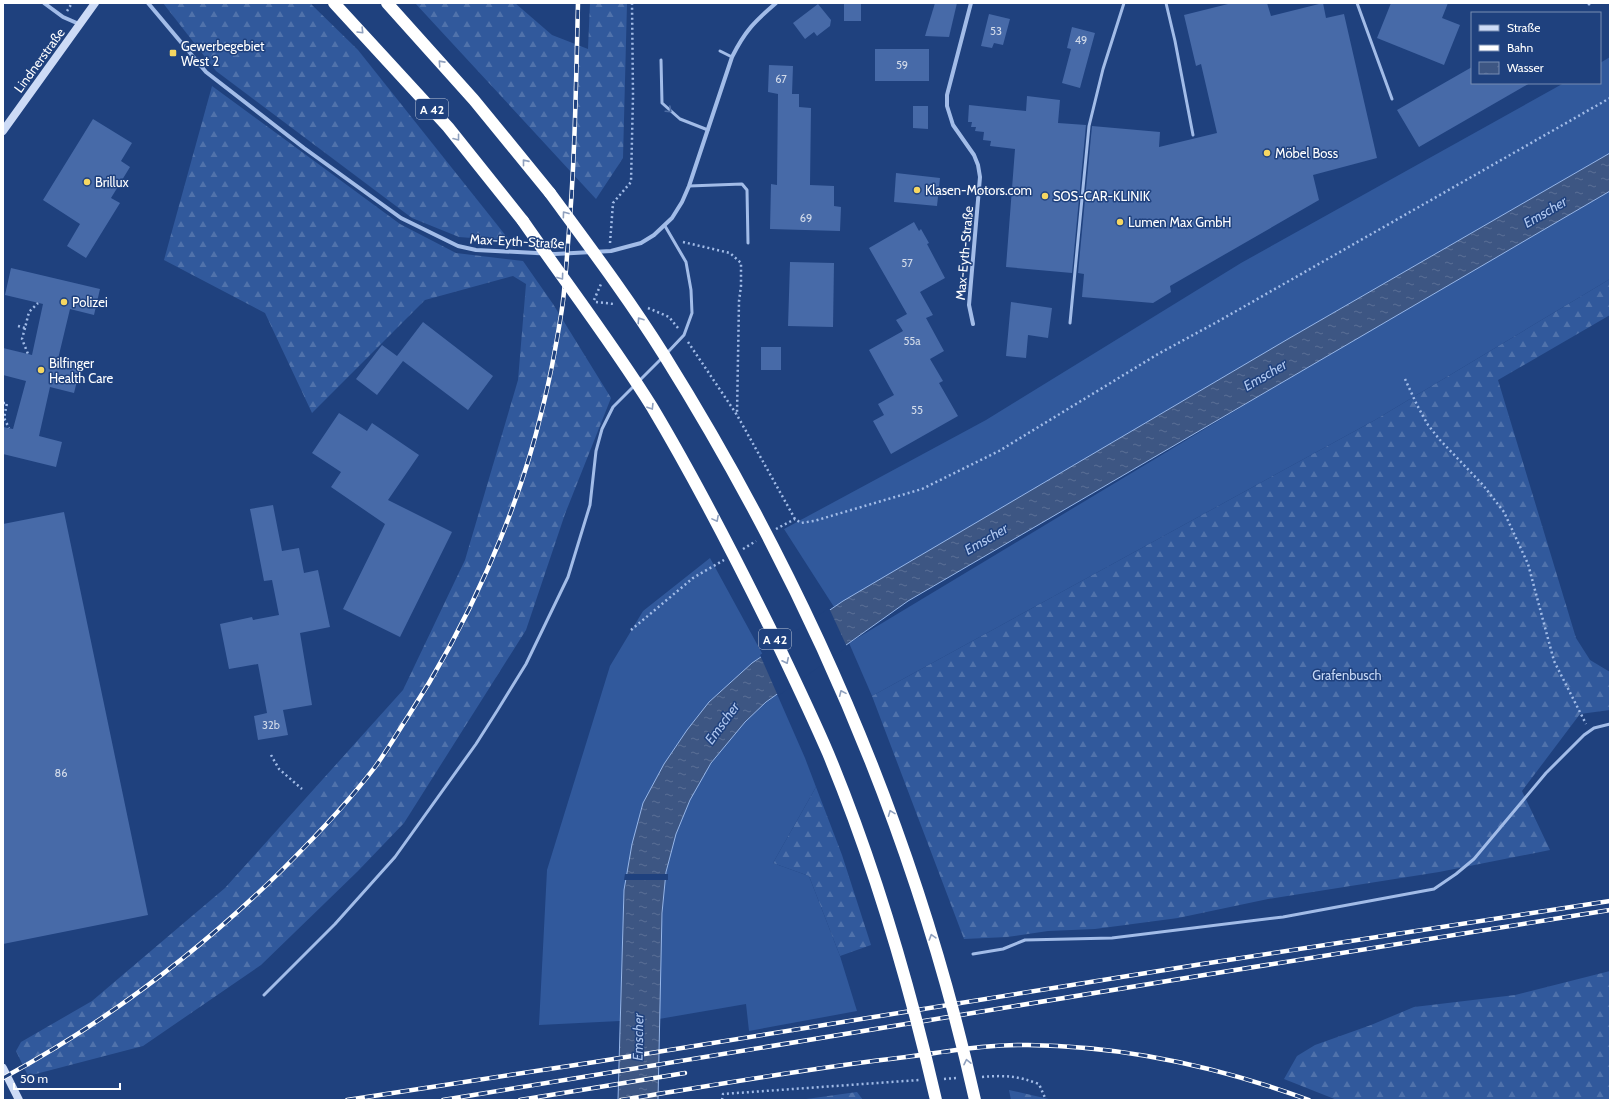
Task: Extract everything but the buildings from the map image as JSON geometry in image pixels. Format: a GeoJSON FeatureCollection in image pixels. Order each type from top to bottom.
{"type":"FeatureCollection","features":[{"type":"Feature","properties":{"kind":"highway","name":"A 42"},"geometry":{"type":"LineString","coordinates":[[334,3],[448,127],[523,221],[599,328],[651,406],[731,548],[828,754],[863,848],[892,934],[911,999],[936,1100]]}},
{"type":"Feature","properties":{"kind":"highway","name":"A 42"},"geometry":{"type":"LineString","coordinates":[[387,3],[474,100],[550,193],[613,280],[662,352],[714,438],[767,533],[816,632],[861,736],[898,831],[948,988],[975,1100]]}},
{"type":"Feature","properties":{"kind":"street"},"geometry":{"type":"LineString","coordinates":[[44,3],[63,17],[79,24]]}},
{"type":"Feature","properties":{"kind":"street","name":"Lindnerstraße"},"geometry":{"type":"LineString","coordinates":[[3,131],[95,3]]}},
{"type":"Feature","properties":{"kind":"street","name":"Max-Eyth-Straße"},"geometry":{"type":"LineString","coordinates":[[148,3],[206,72],[304,148],[401,218],[450,243],[466,249],[555,254],[611,251],[641,243],[665,226],[682,202],[689,186],[732,57],[740,40],[751,25],[776,3]]}},
{"type":"Feature","properties":{"kind":"street","name":"Max-Eyth-Straße"},"geometry":{"type":"LineString","coordinates":[[971,3],[947,95],[947,106],[953,125],[974,155],[978,165],[980,177],[969,305],[973,324]]}},
{"type":"Feature","properties":{"kind":"street"},"geometry":{"type":"LineString","coordinates":[[3,1068],[19,1100]]}},
{"type":"Feature","properties":{"kind":"lane"},"geometry":{"type":"LineString","coordinates":[[1070,323],[1089,126],[1105,62],[1124,3]]}},
{"type":"Feature","properties":{"kind":"lane"},"geometry":{"type":"LineString","coordinates":[[1166,3],[1194,136]]}},
{"type":"Feature","properties":{"kind":"lane"},"geometry":{"type":"LineString","coordinates":[[1357,3],[1392,99]]}},
{"type":"Feature","properties":{"kind":"lane"},"geometry":{"type":"LineString","coordinates":[[720,51],[732,57]]}},
{"type":"Feature","properties":{"kind":"lane"},"geometry":{"type":"LineString","coordinates":[[661,60],[662,104],[680,119],[708,130]]}},
{"type":"Feature","properties":{"kind":"lane"},"geometry":{"type":"LineString","coordinates":[[689,186],[742,184],[747,190],[748,243]]}},
{"type":"Feature","properties":{"kind":"lane"},"geometry":{"type":"LineString","coordinates":[[264,995],[335,924],[395,857],[476,744],[526,664],[568,577],[590,505],[596,452],[602,429],[613,407],[684,335],[692,313],[691,290],[686,262],[665,226]]}},
{"type":"Feature","properties":{"kind":"lane"},"geometry":{"type":"LineString","coordinates":[[973,954],[1003,949],[1025,940],[1112,938],[1268,919],[1434,889],[1474,859],[1546,773],[1584,735],[1591,730],[1610,724]]}},
{"type":"Feature","properties":{"kind":"path"},"geometry":{"type":"LineString","coordinates":[[611,251],[610,238],[613,203],[631,182],[633,96],[632,3]]}},
{"type":"Feature","properties":{"kind":"path"},"geometry":{"type":"LineString","coordinates":[[705,367],[737,415],[795,519],[801,523],[814,521],[922,489],[1000,451],[1158,354],[1217,322],[1610,98]]}},
{"type":"Feature","properties":{"kind":"path"},"geometry":{"type":"LineString","coordinates":[[673,239],[730,253],[741,263],[737,415]]}},
{"type":"Feature","properties":{"kind":"path"},"geometry":{"type":"LineString","coordinates":[[28,354],[22,339],[29,312],[38,303]]}},
{"type":"Feature","properties":{"kind":"path"},"geometry":{"type":"LineString","coordinates":[[645,306],[669,317]]}},
{"type":"Feature","properties":{"kind":"path"},"geometry":{"type":"LineString","coordinates":[[18,326],[25,328]]}},
{"type":"Feature","properties":{"kind":"path"},"geometry":{"type":"LineString","coordinates":[[1405,379],[1428,425],[1440,440],[1483,485],[1504,512],[1528,564],[1554,661],[1571,696],[1591,730]]}},
{"type":"Feature","properties":{"kind":"path"},"geometry":{"type":"LineString","coordinates":[[3,403],[7,403],[4,418],[9,428]]}},
{"type":"Feature","properties":{"kind":"path"},"geometry":{"type":"LineString","coordinates":[[775,530],[795,519]]}},
{"type":"Feature","properties":{"kind":"path"},"geometry":{"type":"LineString","coordinates":[[741,550],[762,538]]}},
{"type":"Feature","properties":{"kind":"path"},"geometry":{"type":"LineString","coordinates":[[631,630],[693,578],[727,558]]}},
{"type":"Feature","properties":{"kind":"path"},"geometry":{"type":"LineString","coordinates":[[271,755],[279,769],[302,789]]}},
{"type":"Feature","properties":{"kind":"path"},"geometry":{"type":"LineString","coordinates":[[978,1077],[1000,1076],[1022,1078],[1039,1084],[1046,1100]]}},
{"type":"Feature","properties":{"kind":"path"},"geometry":{"type":"LineString","coordinates":[[941,1079],[963,1078]]}},
{"type":"Feature","properties":{"kind":"path"},"geometry":{"type":"LineString","coordinates":[[722,1100],[723,1094],[926,1080]]}},
{"type":"Feature","properties":{"kind":"green space"},"geometry":{"type":"Polygon","coordinates":[[[163,3],[310,3],[358,50],[510,241],[459,237],[412,218],[216,71],[163,3]]]}},
{"type":"Feature","properties":{"kind":"green space"},"geometry":{"type":"Polygon","coordinates":[[[415,3],[515,3],[552,35],[588,49],[590,3],[627,3],[623,158],[596,199],[415,3]]]}},
{"type":"Feature","properties":{"kind":"green space"},"geometry":{"type":"Polygon","coordinates":[[[1610,57],[1610,153],[1288,339],[834,607],[784,529],[986,420],[1241,263],[1562,84],[1601,84],[1601,62],[1610,57]]]}},
{"type":"Feature","properties":{"kind":"green space"},"geometry":{"type":"Polygon","coordinates":[[[212,86],[400,224],[456,253],[523,261],[553,304],[611,398],[565,514],[526,630],[404,823],[358,871],[261,965],[143,1046],[28,1076],[16,1051],[21,1042],[92,1001],[225,888],[403,690],[465,560],[518,380],[526,284],[513,276],[425,300],[312,413],[265,313],[164,260],[212,86]]]}},
{"type":"Feature","properties":{"kind":"green space"},"geometry":{"type":"Polygon","coordinates":[[[1610,191],[1610,279],[1375,420],[872,696],[849,643],[1306,368],[1610,191]]]}},
{"type":"Feature","properties":{"kind":"green space","name":"Grafenbusch"},"geometry":{"type":"Polygon","coordinates":[[[1610,279],[1610,315],[1498,380],[1576,638],[1590,660],[1610,672],[1610,710],[1580,714],[1522,791],[1550,850],[1439,872],[1268,899],[1178,918],[1095,929],[1048,931],[1007,937],[964,939],[872,696],[1375,420],[1610,279]]]}},
{"type":"Feature","properties":{"kind":"green space"},"geometry":{"type":"Polygon","coordinates":[[[710,558],[763,655],[709,702],[687,730],[664,764],[624,890],[620,1021],[539,1025],[547,870],[610,666],[643,611],[710,558]]]}},
{"type":"Feature","properties":{"kind":"green space"},"geometry":{"type":"Polygon","coordinates":[[[777,694],[816,787],[773,863],[809,876],[840,956],[857,1011],[749,1031],[746,1004],[659,1019],[664,891],[671,848],[680,822],[691,797],[721,750],[738,729],[757,710],[777,694]]]}},
{"type":"Feature","properties":{"kind":"green space"},"geometry":{"type":"Polygon","coordinates":[[[816,787],[842,855],[871,945],[840,956],[809,876],[773,863],[816,787]]]}},
{"type":"Feature","properties":{"kind":"green space"},"geometry":{"type":"Polygon","coordinates":[[[1610,971],[1610,1100],[1337,1100],[1284,1079],[1297,1056],[1315,1045],[1371,1025],[1414,1007],[1515,995],[1610,971]]]}},
{"type":"Feature","properties":{"kind":"green space"},"geometry":{"type":"Polygon","coordinates":[[[1009,1090],[1053,1100],[1011,1100],[1009,1090]]]}},
{"type":"Feature","properties":{"kind":"green space"},"geometry":{"type":"Polygon","coordinates":[[[857,1092],[863,1100],[799,1100],[857,1092]]]}},
{"type":"Feature","properties":{"kind":"water","name":"Emscher"},"geometry":{"type":"Polygon","coordinates":[[[1610,153],[1610,191],[908,601],[766,702],[745,722],[711,763],[690,800],[676,834],[666,872],[662,913],[658,1100],[618,1100],[624,890],[632,844],[643,803],[664,764],[687,730],[709,702],[752,663],[843,601],[1288,339],[1610,153]]]}},
{"type":"Feature","properties":{"kind":"pier"},"geometry":{"type":"Polygon","coordinates":[[[829,608],[847,647],[778,696],[760,655],[829,608]]]}},
{"type":"Feature","properties":{"kind":"pier"},"geometry":{"type":"Polygon","coordinates":[[[625,874],[668,874],[668,880],[624,880],[625,874]]]}},
{"type":"Feature","properties":{"kind":"railway"},"geometry":{"type":"LineString","coordinates":[[3,1078],[79,1033],[150,983],[219,928],[283,869],[330,820],[375,767],[429,683],[449,647],[487,570],[519,490],[545,398],[553,362],[564,297],[570,213],[575,123],[578,3]]}},
{"type":"Feature","properties":{"kind":"railway"},"geometry":{"type":"LineString","coordinates":[[347,1100],[595,1062],[1196,965],[1610,901]]}},
{"type":"Feature","properties":{"kind":"railway"},"geometry":{"type":"LineString","coordinates":[[443,1100],[1610,910]]}},
{"type":"Feature","properties":{"kind":"railway"},"geometry":{"type":"LineString","coordinates":[[621,1100],[834,1066],[982,1047],[1013,1045],[1064,1046],[1100,1049],[1171,1060],[1241,1078],[1309,1100]]}},
{"type":"Feature","properties":{"kind":"railway"},"geometry":{"type":"LineString","coordinates":[[520,1100],[685,1073]]}},
{"type":"Feature","properties":{"kind":"place","name":"Gewerbegebiet West 2"},"geometry":{"type":"Point","coordinates":[173,53]}},
{"type":"Feature","properties":{"kind":"place","name":"Möbel Boss"},"geometry":{"type":"Point","coordinates":[1267,153]}},
{"type":"Feature","properties":{"kind":"place","name":"Brillux"},"geometry":{"type":"Point","coordinates":[87,182]}},
{"type":"Feature","properties":{"kind":"place","name":"Klasen-Motors.com"},"geometry":{"type":"Point","coordinates":[917,190]}},
{"type":"Feature","properties":{"kind":"place","name":"SOS-CAR-KLINIK"},"geometry":{"type":"Point","coordinates":[1045,196]}},
{"type":"Feature","properties":{"kind":"place","name":"Lumen Max GmbH"},"geometry":{"type":"Point","coordinates":[1120,222]}},
{"type":"Feature","properties":{"kind":"place","name":"Polizei"},"geometry":{"type":"Point","coordinates":[64,302]}},
{"type":"Feature","properties":{"kind":"place","name":"Bilfinger Health Care"},"geometry":{"type":"Point","coordinates":[41,370]}}]}
